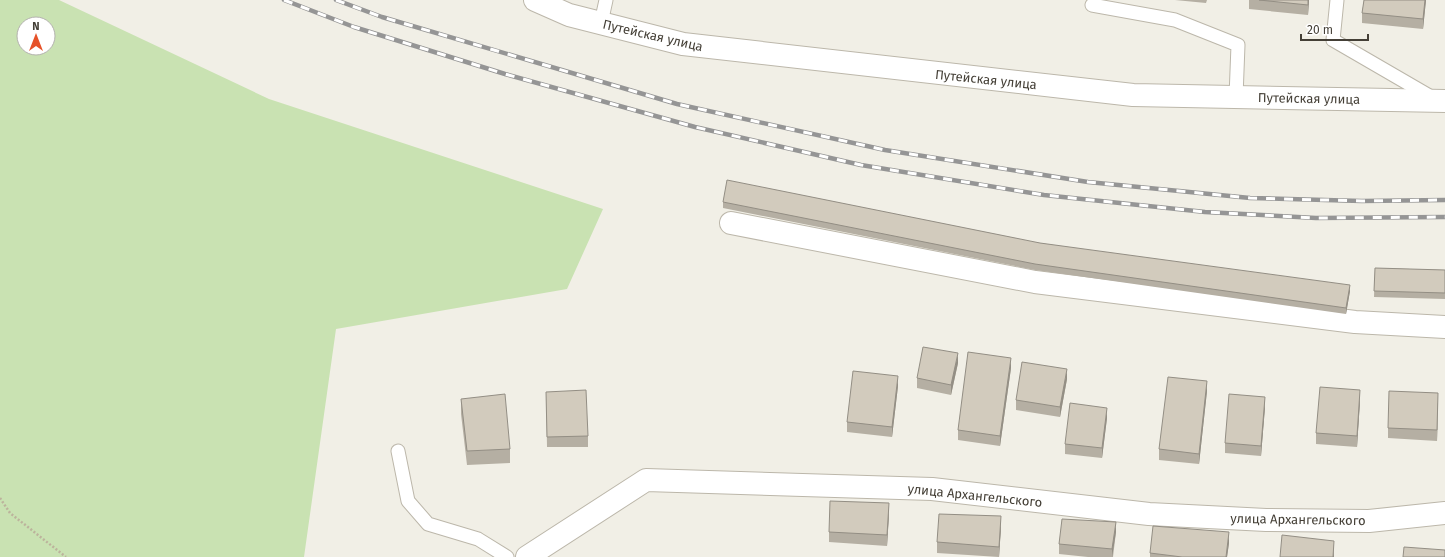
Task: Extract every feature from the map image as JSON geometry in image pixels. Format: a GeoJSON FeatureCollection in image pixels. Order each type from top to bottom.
{"type":"FeatureCollection","features":[{"type":"Feature","properties":{"kind":"street","name":"Путейская улица"},"geometry":{"type":"LineString","coordinates":[[535,0],[569,15],[683,44],[1132,95],[1442,101]]}},
{"type":"Feature","properties":{"kind":"street"},"geometry":{"type":"LineString","coordinates":[[731,223],[1035,282],[1355,322],[1445,327]]}},
{"type":"Feature","properties":{"kind":"street","name":"улица Архангельского"},"geometry":{"type":"LineString","coordinates":[[527,557],[646,480],[932,489],[1149,514],[1266,520],[1369,521],[1445,513]]}},
{"type":"Feature","properties":{"kind":"lane"},"geometry":{"type":"LineString","coordinates":[[601,23],[606,0]]}},
{"type":"Feature","properties":{"kind":"lane"},"geometry":{"type":"LineString","coordinates":[[1337,0],[1334,40],[1442,101]]}},
{"type":"Feature","properties":{"kind":"lane"},"geometry":{"type":"LineString","coordinates":[[1092,5],[1176,20],[1238,45],[1236,97]]}},
{"type":"Feature","properties":{"kind":"lane"},"geometry":{"type":"LineString","coordinates":[[398,451],[408,501],[428,524],[478,539],[507,557]]}},
{"type":"Feature","properties":{"kind":"path"},"geometry":{"type":"LineString","coordinates":[[0,498],[10,513],[66,557]]}},
{"type":"Feature","properties":{"kind":"green space"},"geometry":{"type":"Polygon","coordinates":[[[0,0],[59,0],[269,99],[603,209],[567,289],[336,329],[304,557],[0,557],[0,0]]]}},
{"type":"Feature","properties":{"kind":"building"},"geometry":{"type":"Polygon","coordinates":[[[1259,0],[1308,0],[1308,5],[1259,0]]]}},
{"type":"Feature","properties":{"kind":"building"},"geometry":{"type":"Polygon","coordinates":[[[1364,0],[1425,0],[1423,19],[1362,13],[1364,0]]]}},
{"type":"Feature","properties":{"kind":"building"},"geometry":{"type":"Polygon","coordinates":[[[727,180],[1040,243],[1350,285],[1346,308],[1035,264],[723,202],[727,180]]]}},
{"type":"Feature","properties":{"kind":"building"},"geometry":{"type":"Polygon","coordinates":[[[1375,268],[1445,270],[1445,293],[1374,291],[1375,268]]]}},
{"type":"Feature","properties":{"kind":"building"},"geometry":{"type":"Polygon","coordinates":[[[923,347],[958,353],[951,385],[917,378],[923,347]]]}},
{"type":"Feature","properties":{"kind":"building"},"geometry":{"type":"Polygon","coordinates":[[[968,352],[1011,358],[1000,436],[958,430],[968,352]]]}},
{"type":"Feature","properties":{"kind":"building"},"geometry":{"type":"Polygon","coordinates":[[[1022,362],[1067,369],[1060,407],[1016,400],[1022,362]]]}},
{"type":"Feature","properties":{"kind":"building"},"geometry":{"type":"Polygon","coordinates":[[[853,371],[898,376],[892,427],[847,422],[853,371]]]}},
{"type":"Feature","properties":{"kind":"building"},"geometry":{"type":"Polygon","coordinates":[[[1168,377],[1207,381],[1199,454],[1159,449],[1168,377]]]}},
{"type":"Feature","properties":{"kind":"building"},"geometry":{"type":"Polygon","coordinates":[[[1320,387],[1360,390],[1357,436],[1316,433],[1320,387]]]}},
{"type":"Feature","properties":{"kind":"building"},"geometry":{"type":"Polygon","coordinates":[[[586,390],[588,436],[547,437],[546,392],[586,390]]]}},
{"type":"Feature","properties":{"kind":"building"},"geometry":{"type":"Polygon","coordinates":[[[1389,391],[1438,393],[1437,430],[1388,428],[1389,391]]]}},
{"type":"Feature","properties":{"kind":"building"},"geometry":{"type":"Polygon","coordinates":[[[505,394],[510,449],[467,451],[461,399],[505,394]]]}},
{"type":"Feature","properties":{"kind":"building"},"geometry":{"type":"Polygon","coordinates":[[[1229,394],[1265,397],[1261,446],[1225,443],[1229,394]]]}},
{"type":"Feature","properties":{"kind":"building"},"geometry":{"type":"Polygon","coordinates":[[[1070,403],[1107,408],[1102,448],[1065,444],[1070,403]]]}},
{"type":"Feature","properties":{"kind":"building"},"geometry":{"type":"Polygon","coordinates":[[[830,501],[889,503],[887,535],[829,532],[830,501]]]}},
{"type":"Feature","properties":{"kind":"building"},"geometry":{"type":"Polygon","coordinates":[[[939,514],[1001,516],[999,547],[937,542],[939,514]]]}},
{"type":"Feature","properties":{"kind":"building"},"geometry":{"type":"Polygon","coordinates":[[[1062,519],[1116,522],[1112,549],[1059,544],[1062,519]]]}},
{"type":"Feature","properties":{"kind":"building"},"geometry":{"type":"Polygon","coordinates":[[[1153,526],[1229,532],[1226,557],[1182,557],[1150,553],[1153,526]]]}},
{"type":"Feature","properties":{"kind":"building"},"geometry":{"type":"Polygon","coordinates":[[[1282,535],[1334,541],[1333,557],[1280,557],[1282,535]]]}},
{"type":"Feature","properties":{"kind":"building"},"geometry":{"type":"Polygon","coordinates":[[[1404,547],[1445,550],[1445,557],[1403,557],[1404,547]]]}},
{"type":"Feature","properties":{"kind":"railway"},"geometry":{"type":"LineString","coordinates":[[284,0],[354,27],[505,74],[695,127],[861,165],[1044,195],[1205,212],[1316,218],[1445,217]]}},
{"type":"Feature","properties":{"kind":"railway"},"geometry":{"type":"LineString","coordinates":[[336,0],[382,17],[677,104],[885,150],[1088,182],[1250,198],[1362,201],[1445,200]]}}]}
